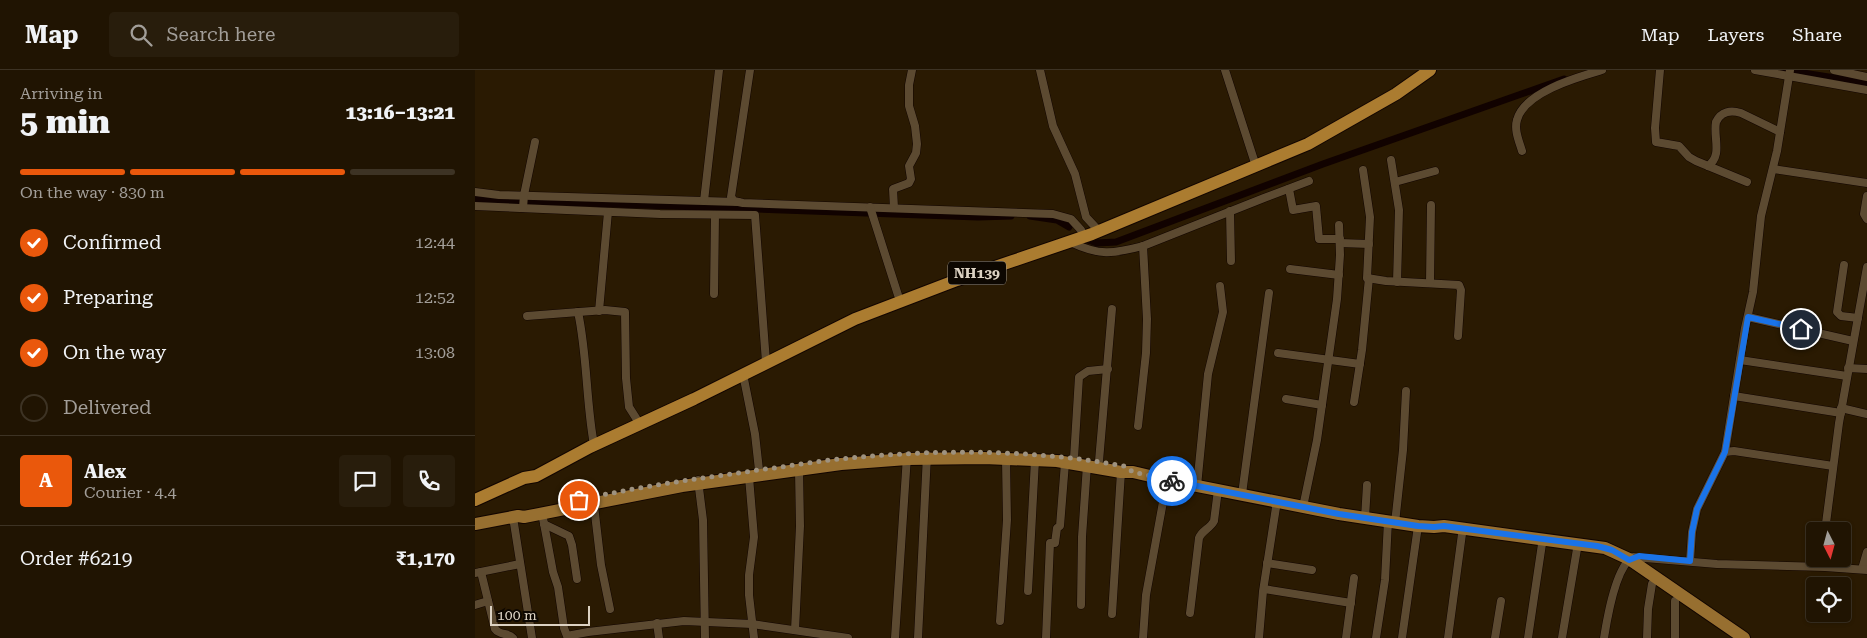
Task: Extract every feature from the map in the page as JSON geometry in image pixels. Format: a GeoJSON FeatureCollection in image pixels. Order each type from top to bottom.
{"type":"FeatureCollection","features":[{"type":"Feature","properties":{"kind":"highway","name":"NH139"},"geometry":{"type":"LineString","coordinates":[[876,307],[1070,242],[1096,228],[1289,146],[1391,88],[1418,70]]}},
{"type":"Feature","properties":{"kind":"highway","name":"NH139"},"geometry":{"type":"LineString","coordinates":[[524,478],[527,472],[593,439],[876,307],[899,294],[1081,230],[1096,228],[1308,144],[1396,94],[1430,70]]}},
{"type":"Feature","properties":{"kind":"highway","name":"NH139"},"geometry":{"type":"LineString","coordinates":[[475,500],[524,478],[536,476],[607,439],[694,399],[743,374],[766,358]]}},
{"type":"Feature","properties":{"kind":"main road"},"geometry":{"type":"LineString","coordinates":[[754,474],[841,459],[1006,453],[1124,466],[1127,472],[1365,518],[1418,526],[1444,526],[1597,546],[1612,550],[1675,601],[1732,638]]}},
{"type":"Feature","properties":{"kind":"main road"},"geometry":{"type":"LineString","coordinates":[[927,456],[1069,460]]}},
{"type":"Feature","properties":{"kind":"main road"},"geometry":{"type":"LineString","coordinates":[[516,516],[521,513],[698,481],[907,457]]}},
{"type":"Feature","properties":{"kind":"main road"},"geometry":{"type":"LineString","coordinates":[[475,524],[516,516],[543,519],[594,499]]}},
{"type":"Feature","properties":{"kind":"main road"},"geometry":{"type":"LineString","coordinates":[[1434,527],[1462,534],[1603,553],[1627,562],[1745,638]]}},
{"type":"Feature","properties":{"kind":"street"},"geometry":{"type":"LineString","coordinates":[[704,201],[719,70]]}},
{"type":"Feature","properties":{"kind":"street"},"geometry":{"type":"LineString","coordinates":[[738,202],[731,197],[731,192],[749,70]]}},
{"type":"Feature","properties":{"kind":"street"},"geometry":{"type":"LineString","coordinates":[[894,208],[893,189],[909,183],[911,179],[909,166],[917,149],[917,135],[909,106],[909,85],[912,70]]}},
{"type":"Feature","properties":{"kind":"street"},"geometry":{"type":"LineString","coordinates":[[1040,70],[1053,126],[1075,174],[1087,217],[1096,228]]}},
{"type":"Feature","properties":{"kind":"street"},"geometry":{"type":"LineString","coordinates":[[1225,70],[1254,160]]}},
{"type":"Feature","properties":{"kind":"street"},"geometry":{"type":"LineString","coordinates":[[1522,151],[1516,126],[1519,114],[1523,109],[1539,96],[1560,85],[1602,70]]}},
{"type":"Feature","properties":{"kind":"street"},"geometry":{"type":"LineString","coordinates":[[1660,70],[1655,141],[1659,144],[1679,146],[1692,159],[1747,182]]}},
{"type":"Feature","properties":{"kind":"street"},"geometry":{"type":"LineString","coordinates":[[1755,70],[1789,74],[1867,90]]}},
{"type":"Feature","properties":{"kind":"street"},"geometry":{"type":"LineString","coordinates":[[1834,70],[1867,77]]}},
{"type":"Feature","properties":{"kind":"street"},"geometry":{"type":"LineString","coordinates":[[1690,561],[1692,532],[1697,509],[1725,452],[1755,280],[1761,216],[1773,169],[1789,74]]}},
{"type":"Feature","properties":{"kind":"street"},"geometry":{"type":"LineString","coordinates":[[1708,166],[1717,155],[1716,122],[1725,112],[1734,111],[1741,113],[1780,132]]}},
{"type":"Feature","properties":{"kind":"street"},"geometry":{"type":"LineString","coordinates":[[523,208],[523,195],[535,142]]}},
{"type":"Feature","properties":{"kind":"street"},"geometry":{"type":"LineString","coordinates":[[1391,160],[1399,225],[1397,282]]}},
{"type":"Feature","properties":{"kind":"street"},"geometry":{"type":"LineString","coordinates":[[1773,169],[1867,183]]}},
{"type":"Feature","properties":{"kind":"street"},"geometry":{"type":"LineString","coordinates":[[1354,402],[1369,278],[1367,278],[1369,204],[1363,170]]}},
{"type":"Feature","properties":{"kind":"street"},"geometry":{"type":"LineString","coordinates":[[1395,182],[1435,171]]}},
{"type":"Feature","properties":{"kind":"street"},"geometry":{"type":"LineString","coordinates":[[1070,242],[1085,250],[1102,253],[1143,246],[1309,181]]}},
{"type":"Feature","properties":{"kind":"street"},"geometry":{"type":"LineString","coordinates":[[1289,189],[1293,210],[1316,206],[1319,239],[1369,244]]}},
{"type":"Feature","properties":{"kind":"street"},"geometry":{"type":"LineString","coordinates":[[475,192],[738,202],[871,210],[894,208],[1053,214],[1071,219],[1081,230]]}},
{"type":"Feature","properties":{"kind":"street"},"geometry":{"type":"LineString","coordinates":[[1867,196],[1864,214],[1867,218]]}},
{"type":"Feature","properties":{"kind":"street"},"geometry":{"type":"LineString","coordinates":[[755,204],[766,358]]}},
{"type":"Feature","properties":{"kind":"street"},"geometry":{"type":"LineString","coordinates":[[1430,283],[1431,205]]}},
{"type":"Feature","properties":{"kind":"street"},"geometry":{"type":"LineString","coordinates":[[475,206],[608,212],[755,215]]}},
{"type":"Feature","properties":{"kind":"street"},"geometry":{"type":"LineString","coordinates":[[871,210],[899,294]]}},
{"type":"Feature","properties":{"kind":"street"},"geometry":{"type":"LineString","coordinates":[[1230,211],[1231,261]]}},
{"type":"Feature","properties":{"kind":"street"},"geometry":{"type":"LineString","coordinates":[[599,311],[608,212]]}},
{"type":"Feature","properties":{"kind":"street"},"geometry":{"type":"LineString","coordinates":[[714,294],[715,215]]}},
{"type":"Feature","properties":{"kind":"street"},"geometry":{"type":"LineString","coordinates":[[1303,507],[1317,440],[1339,274],[1339,225]]}},
{"type":"Feature","properties":{"kind":"street"},"geometry":{"type":"LineString","coordinates":[[1138,426],[1146,352],[1147,320],[1143,246]]}},
{"type":"Feature","properties":{"kind":"street"},"geometry":{"type":"LineString","coordinates":[[1844,265],[1837,312],[1841,316],[1858,318]]}},
{"type":"Feature","properties":{"kind":"street"},"geometry":{"type":"LineString","coordinates":[[1826,522],[1841,411],[1867,267]]}},
{"type":"Feature","properties":{"kind":"street"},"geometry":{"type":"LineString","coordinates":[[1290,270],[1339,274]]}},
{"type":"Feature","properties":{"kind":"street"},"geometry":{"type":"LineString","coordinates":[[1369,278],[1397,282],[1457,284],[1460,286],[1458,336]]}},
{"type":"Feature","properties":{"kind":"street"},"geometry":{"type":"LineString","coordinates":[[1197,486],[1208,374],[1223,312],[1220,286]]}},
{"type":"Feature","properties":{"kind":"street"},"geometry":{"type":"LineString","coordinates":[[1242,494],[1269,293]]}},
{"type":"Feature","properties":{"kind":"street"},"geometry":{"type":"LineString","coordinates":[[1081,605],[1081,537],[1108,369],[1112,309]]}},
{"type":"Feature","properties":{"kind":"street"},"geometry":{"type":"LineString","coordinates":[[527,316],[599,311],[625,312],[629,407],[637,418]]}},
{"type":"Feature","properties":{"kind":"street"},"geometry":{"type":"LineString","coordinates":[[578,312],[582,329],[588,408],[593,439]]}},
{"type":"Feature","properties":{"kind":"street"},"geometry":{"type":"LineString","coordinates":[[1748,317],[1853,341]]}},
{"type":"Feature","properties":{"kind":"street"},"geometry":{"type":"LineString","coordinates":[[1278,353],[1360,364]]}},
{"type":"Feature","properties":{"kind":"street"},"geometry":{"type":"LineString","coordinates":[[1740,360],[1848,372],[1867,369]]}},
{"type":"Feature","properties":{"kind":"street"},"geometry":{"type":"LineString","coordinates":[[1046,638],[1050,543],[1055,543],[1057,528],[1060,526],[1079,377],[1088,371],[1108,369]]}},
{"type":"Feature","properties":{"kind":"street"},"geometry":{"type":"LineString","coordinates":[[743,374],[754,424],[754,530],[749,575],[749,609],[754,638]]}},
{"type":"Feature","properties":{"kind":"street"},"geometry":{"type":"LineString","coordinates":[[1376,638],[1403,450],[1406,391]]}},
{"type":"Feature","properties":{"kind":"street"},"geometry":{"type":"LineString","coordinates":[[1734,396],[1867,414]]}},
{"type":"Feature","properties":{"kind":"street"},"geometry":{"type":"LineString","coordinates":[[1286,399],[1322,405]]}},
{"type":"Feature","properties":{"kind":"street"},"geometry":{"type":"LineString","coordinates":[[1725,452],[1734,451],[1833,466]]}},
{"type":"Feature","properties":{"kind":"street"},"geometry":{"type":"LineString","coordinates":[[918,638],[927,456]]}},
{"type":"Feature","properties":{"kind":"street"},"geometry":{"type":"LineString","coordinates":[[895,638],[907,457]]}},
{"type":"Feature","properties":{"kind":"street"},"geometry":{"type":"LineString","coordinates":[[1000,621],[1007,528],[1006,458]]}},
{"type":"Feature","properties":{"kind":"street"},"geometry":{"type":"LineString","coordinates":[[1028,591],[1035,460]]}},
{"type":"Feature","properties":{"kind":"street"},"geometry":{"type":"LineString","coordinates":[[795,630],[800,526],[799,470]]}},
{"type":"Feature","properties":{"kind":"street"},"geometry":{"type":"LineString","coordinates":[[1112,614],[1127,472]]}},
{"type":"Feature","properties":{"kind":"street"},"geometry":{"type":"LineString","coordinates":[[1143,638],[1146,594],[1167,480]]}},
{"type":"Feature","properties":{"kind":"street"},"geometry":{"type":"LineString","coordinates":[[698,481],[703,520],[705,638]]}},
{"type":"Feature","properties":{"kind":"street"},"geometry":{"type":"LineString","coordinates":[[1365,518],[1367,485]]}},
{"type":"Feature","properties":{"kind":"street"},"geometry":{"type":"LineString","coordinates":[[1189,613],[1199,538],[1203,531],[1211,526],[1214,521],[1218,490]]}},
{"type":"Feature","properties":{"kind":"street"},"geometry":{"type":"LineString","coordinates":[[594,499],[601,565],[610,609]]}},
{"type":"Feature","properties":{"kind":"street"},"geometry":{"type":"LineString","coordinates":[[1259,638],[1263,589],[1277,501]]}},
{"type":"Feature","properties":{"kind":"street"},"geometry":{"type":"LineString","coordinates":[[516,516],[532,638]]}},
{"type":"Feature","properties":{"kind":"street"},"geometry":{"type":"LineString","coordinates":[[543,519],[569,536],[577,579]]}},
{"type":"Feature","properties":{"kind":"street"},"geometry":{"type":"LineString","coordinates":[[543,519],[566,635],[570,637],[588,632],[657,623],[705,621],[752,624],[848,638]]}},
{"type":"Feature","properties":{"kind":"street"},"geometry":{"type":"LineString","coordinates":[[1402,638],[1418,526]]}},
{"type":"Feature","properties":{"kind":"street"},"geometry":{"type":"LineString","coordinates":[[1447,638],[1462,534]]}},
{"type":"Feature","properties":{"kind":"street"},"geometry":{"type":"LineString","coordinates":[[1528,638],[1543,544]]}},
{"type":"Feature","properties":{"kind":"street"},"geometry":{"type":"LineString","coordinates":[[1562,638],[1577,549]]}},
{"type":"Feature","properties":{"kind":"street"},"geometry":{"type":"LineString","coordinates":[[1851,568],[1865,570],[1867,552]]}},
{"type":"Feature","properties":{"kind":"street"},"geometry":{"type":"LineString","coordinates":[[1603,638],[1611,605],[1627,562],[1639,556],[1746,566],[1806,564]]}},
{"type":"Feature","properties":{"kind":"street"},"geometry":{"type":"LineString","coordinates":[[1267,563],[1312,570]]}},
{"type":"Feature","properties":{"kind":"street"},"geometry":{"type":"LineString","coordinates":[[513,638],[507,634],[497,632],[478,573],[521,564]]}},
{"type":"Feature","properties":{"kind":"street"},"geometry":{"type":"LineString","coordinates":[[1346,638],[1354,578]]}},
{"type":"Feature","properties":{"kind":"street"},"geometry":{"type":"LineString","coordinates":[[1647,638],[1648,609],[1652,584]]}},
{"type":"Feature","properties":{"kind":"street"},"geometry":{"type":"LineString","coordinates":[[1263,589],[1351,602]]}},
{"type":"Feature","properties":{"kind":"street"},"geometry":{"type":"LineString","coordinates":[[475,605],[488,601]]}},
{"type":"Feature","properties":{"kind":"street"},"geometry":{"type":"LineString","coordinates":[[1495,638],[1501,601]]}},
{"type":"Feature","properties":{"kind":"street"},"geometry":{"type":"LineString","coordinates":[[1675,601],[1675,638]]}},
{"type":"Feature","properties":{"kind":"street"},"geometry":{"type":"LineString","coordinates":[[657,623],[659,638]]}},
{"type":"Feature","properties":{"kind":"street"},"geometry":{"type":"LineString","coordinates":[[625,628],[626,638]]}},
{"type":"Feature","properties":{"kind":"waterway"},"geometry":{"type":"LineString","coordinates":[[1784,70],[1867,83]]}},
{"type":"Feature","properties":{"kind":"waterway"},"geometry":{"type":"LineString","coordinates":[[1082,238],[1097,243],[1116,242],[1323,164],[1564,79]]}},
{"type":"Feature","properties":{"kind":"waterway"},"geometry":{"type":"LineString","coordinates":[[475,199],[978,217],[1011,216]]}},
{"type":"Feature","properties":{"kind":"waterway"},"geometry":{"type":"LineString","coordinates":[[1030,216],[1057,220],[1069,227]]}},
{"type":"Feature","properties":{"kind":"way so far"},"geometry":{"type":"LineString","coordinates":[[579,500],[681,480],[841,459],[947,453],[1006,453],[1057,456],[1124,466],[1133,472],[1172,481]]}},
{"type":"Feature","properties":{"kind":"route"},"geometry":{"type":"LineString","coordinates":[[1172,481],[1339,514],[1395,523],[1434,527],[1444,526],[1597,546],[1612,550],[1629,560],[1639,556],[1690,561],[1692,532],[1697,509],[1725,452],[1748,317],[1801,329]]}}]}
